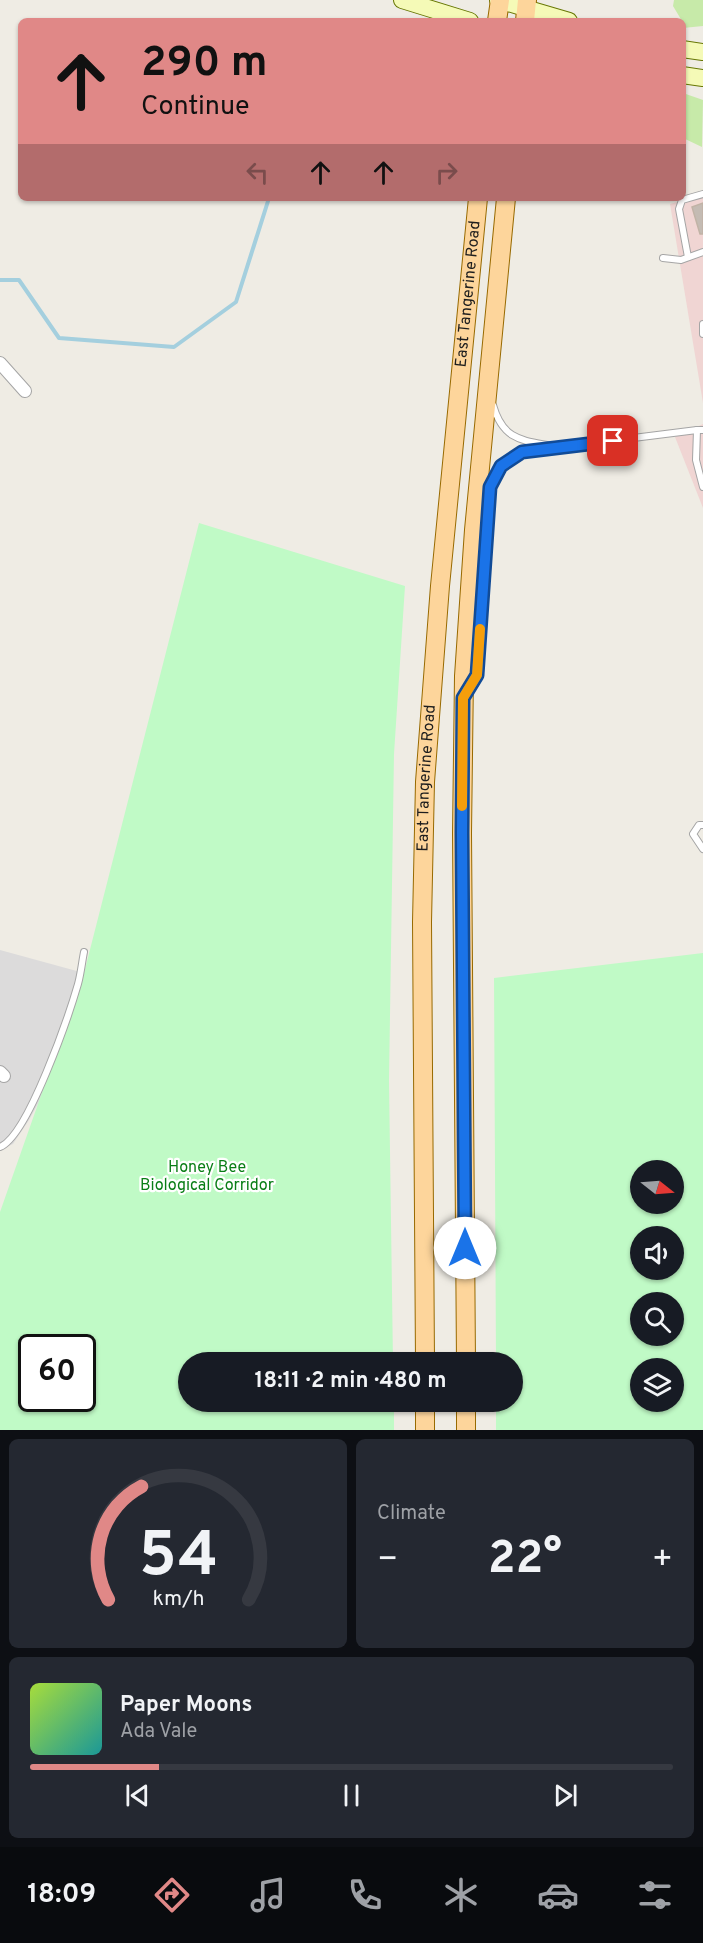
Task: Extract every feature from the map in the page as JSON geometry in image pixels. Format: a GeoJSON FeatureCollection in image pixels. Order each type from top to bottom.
{"type":"FeatureCollection","features":[{"type":"Feature","properties":{"kind":"main road"},"geometry":{"type":"LineString","coordinates":[[402,0],[460,18]]}},
{"type":"Feature","properties":{"kind":"main road"},"geometry":{"type":"LineString","coordinates":[[497,18],[499,0],[557,18]]}},
{"type":"Feature","properties":{"kind":"main road"},"geometry":{"type":"LineString","coordinates":[[686,50],[703,52]]}},
{"type":"Feature","properties":{"kind":"main road"},"geometry":{"type":"LineString","coordinates":[[686,76],[703,78]]}},
{"type":"Feature","properties":{"kind":"main road","name":"East Tangerine Road"},"geometry":{"type":"LineString","coordinates":[[425,1352],[423,858],[425,782],[439,598],[478,201]]}},
{"type":"Feature","properties":{"kind":"main road","name":"East Tangerine Road"},"geometry":{"type":"LineString","coordinates":[[466,1352],[463,698],[471,566],[506,201]]}},
{"type":"Feature","properties":{"kind":"main road"},"geometry":{"type":"LineString","coordinates":[[425,1412],[425,1430]]}},
{"type":"Feature","properties":{"kind":"main road"},"geometry":{"type":"LineString","coordinates":[[466,1412],[466,1430]]}},
{"type":"Feature","properties":{"kind":"street"},"geometry":{"type":"LineString","coordinates":[[0,363],[26,391]]}},
{"type":"Feature","properties":{"kind":"lane"},"geometry":{"type":"LineString","coordinates":[[686,199],[703,194]]}},
{"type":"Feature","properties":{"kind":"lane"},"geometry":{"type":"LineString","coordinates":[[682,201],[679,208],[688,257]]}},
{"type":"Feature","properties":{"kind":"lane"},"geometry":{"type":"LineString","coordinates":[[663,258],[681,260],[703,252]]}},
{"type":"Feature","properties":{"kind":"lane"},"geometry":{"type":"LineString","coordinates":[[703,324],[703,334]]}},
{"type":"Feature","properties":{"kind":"lane"},"geometry":{"type":"LineString","coordinates":[[488,387],[497,420],[517,440],[559,447]]}},
{"type":"Feature","properties":{"kind":"lane"},"geometry":{"type":"LineString","coordinates":[[463,698],[477,675],[490,487],[501,466],[522,452],[700,430],[696,460],[703,487]]}},
{"type":"Feature","properties":{"kind":"lane"},"geometry":{"type":"LineString","coordinates":[[703,825],[699,825],[693,834],[703,849]]}},
{"type":"Feature","properties":{"kind":"lane"},"geometry":{"type":"LineString","coordinates":[[0,1147],[19,1130],[40,1090],[78,983],[84,952]]}},
{"type":"Feature","properties":{"kind":"shaded area"},"geometry":{"type":"Polygon","coordinates":[[[703,195],[703,403],[670,204],[703,195]]]}},
{"type":"Feature","properties":{"kind":"shaded area"},"geometry":{"type":"Polygon","coordinates":[[[703,424],[703,508],[675,437],[703,424]]]}},
{"type":"Feature","properties":{"kind":"shaded area"},"geometry":{"type":"Polygon","coordinates":[[[0,950],[84,973],[44,1093],[13,1144],[0,1150],[0,950]]]}},
{"type":"Feature","properties":{"kind":"green space"},"geometry":{"type":"Polygon","coordinates":[[[674,0],[703,0],[703,26],[686,28],[686,18],[680,18],[673,6],[674,0]]]}},
{"type":"Feature","properties":{"kind":"green space"},"geometry":{"type":"Polygon","coordinates":[[[686,94],[703,100],[702,147],[686,139],[686,94]]]}},
{"type":"Feature","properties":{"kind":"green space","name":"Honey Bee Biological Corridor"},"geometry":{"type":"Polygon","coordinates":[[[199,523],[405,586],[394,754],[389,1081],[393,1352],[178,1352],[178,1412],[394,1412],[394,1430],[0,1430],[0,1212],[84,973],[199,523]]]}},
{"type":"Feature","properties":{"kind":"green space"},"geometry":{"type":"Polygon","coordinates":[[[703,953],[703,1430],[496,1430],[496,1412],[523,1412],[523,1352],[496,1352],[494,978],[703,953]]]}},
{"type":"Feature","properties":{"kind":"building"},"geometry":{"type":"Polygon","coordinates":[[[703,203],[703,234],[700,234],[692,207],[703,203]]]}},
{"type":"Feature","properties":{"kind":"waterway"},"geometry":{"type":"LineString","coordinates":[[0,280],[19,280],[59,338],[174,347],[236,302],[268,201]]}},
{"type":"Feature","properties":{"kind":"slow traffic"},"geometry":{"type":"LineString","coordinates":[[462,806],[463,698],[477,675],[480,629]]}},
{"type":"Feature","properties":{"kind":"route"},"geometry":{"type":"LineString","coordinates":[[465,1248],[463,698],[477,675],[490,487],[501,466],[522,452],[613,441]]}}]}
